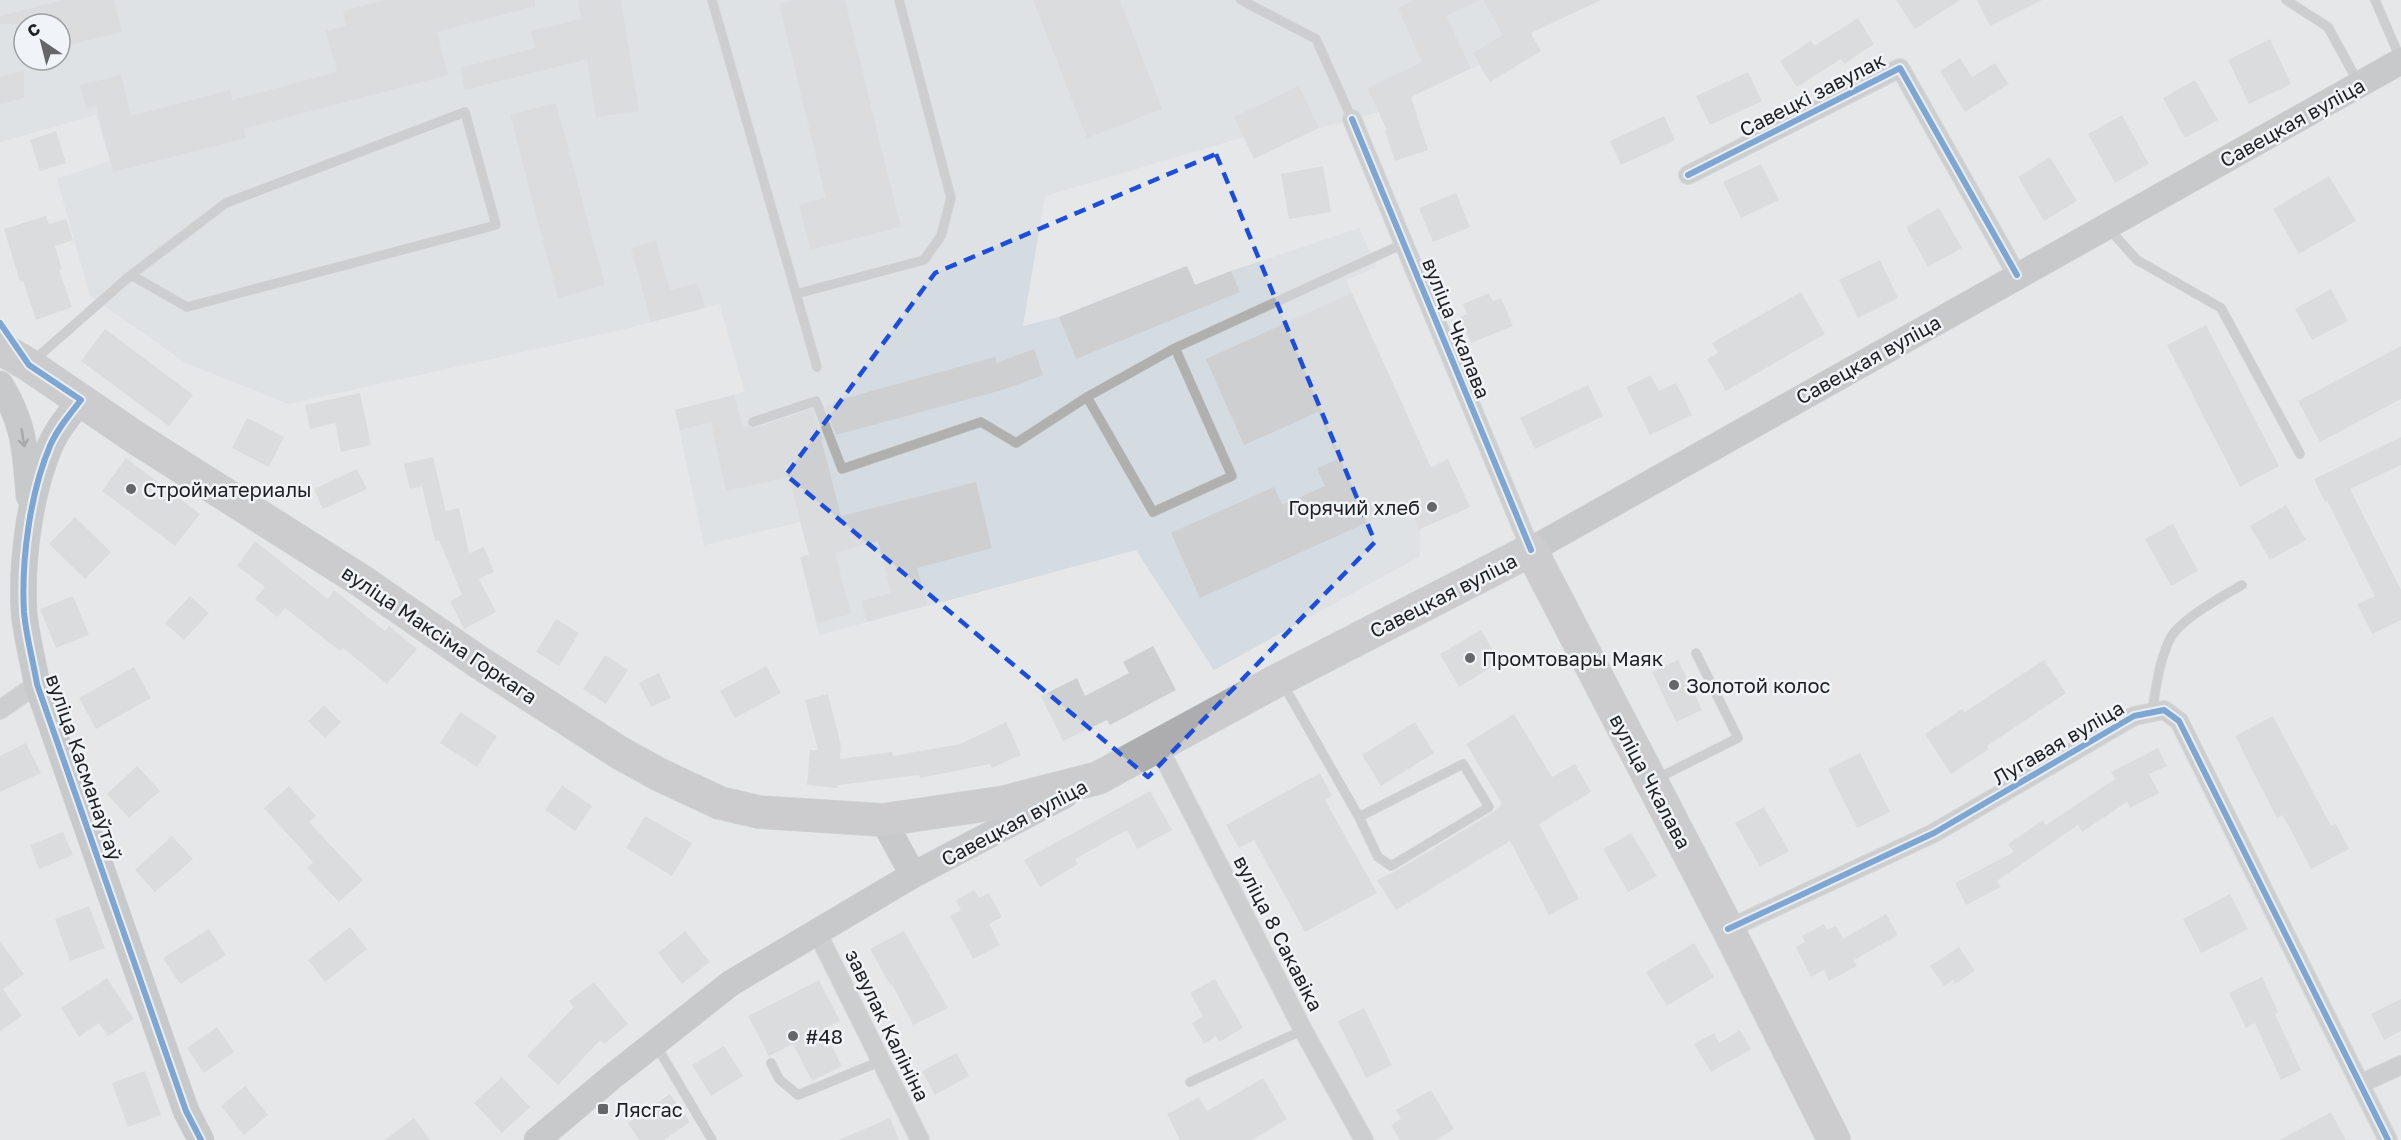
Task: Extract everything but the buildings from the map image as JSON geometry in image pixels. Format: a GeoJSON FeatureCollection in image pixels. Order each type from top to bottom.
{"type":"FeatureCollection","features":[{"type":"Feature","properties":{"kind":"highway","name":"вуліца Максіма Горкага"},"geometry":{"type":"LineString","coordinates":[[0,323],[29,365]]}},
{"type":"Feature","properties":{"kind":"highway","name":"вуліца Максіма Горкага"},"geometry":{"type":"LineString","coordinates":[[0,348],[29,365],[136,438],[351,574],[477,661],[620,753],[658,774],[720,802],[759,812],[883,820],[1005,802],[1098,778]]}},
{"type":"Feature","properties":{"kind":"highway","name":"Савецкая вуліца"},"geometry":{"type":"LineString","coordinates":[[1098,778],[1281,679],[1531,550]]}},
{"type":"Feature","properties":{"kind":"highway","name":"вуліца Чкалава"},"geometry":{"type":"LineString","coordinates":[[1531,550],[1728,929],[1834,1140]]}},
{"type":"Feature","properties":{"kind":"main road","name":"Савецкая вуліца"},"geometry":{"type":"LineString","coordinates":[[1531,550],[2401,60]]}},
{"type":"Feature","properties":{"kind":"main road"},"geometry":{"type":"LineString","coordinates":[[0,384],[10,400],[23,432],[31,514]]}},
{"type":"Feature","properties":{"kind":"main road","name":"вуліца Касманаўтаў"},"geometry":{"type":"LineString","coordinates":[[81,400],[50,445],[31,514],[24,612],[38,684],[186,1111],[201,1140]]}},
{"type":"Feature","properties":{"kind":"main road","name":"Савецкая вуліца"},"geometry":{"type":"LineString","coordinates":[[537,1140],[731,983],[816,930],[913,875],[1098,778]]}},
{"type":"Feature","properties":{"kind":"main road"},"geometry":{"type":"LineString","coordinates":[[883,820],[913,875]]}},
{"type":"Feature","properties":{"kind":"street","name":"Савецкі завулак"},"geometry":{"type":"LineString","coordinates":[[1688,175],[1900,68],[2017,275]]}},
{"type":"Feature","properties":{"kind":"street","name":"вуліца Чкалава"},"geometry":{"type":"LineString","coordinates":[[1352,119],[1531,550]]}},
{"type":"Feature","properties":{"kind":"street"},"geometry":{"type":"LineString","coordinates":[[0,710],[38,684]]}},
{"type":"Feature","properties":{"kind":"street","name":"Лугавая вуліца"},"geometry":{"type":"LineString","coordinates":[[1728,929],[1934,833],[2134,716],[2164,710],[2179,721],[2388,1140]]}},
{"type":"Feature","properties":{"kind":"street","name":"вуліца 8 Сакавіка"},"geometry":{"type":"LineString","coordinates":[[1158,746],[1303,1030],[1364,1140]]}},
{"type":"Feature","properties":{"kind":"street","name":"завулак Калініна"},"geometry":{"type":"LineString","coordinates":[[816,930],[920,1140]]}},
{"type":"Feature","properties":{"kind":"street"},"geometry":{"type":"LineString","coordinates":[[2360,1084],[2401,1065]]}},
{"type":"Feature","properties":{"kind":"lane"},"geometry":{"type":"LineString","coordinates":[[712,0],[817,367]]}},
{"type":"Feature","properties":{"kind":"lane"},"geometry":{"type":"LineString","coordinates":[[796,294],[924,260],[941,236],[951,198],[899,0]]}},
{"type":"Feature","properties":{"kind":"lane"},"geometry":{"type":"LineString","coordinates":[[1241,0],[1316,39],[1352,119]]}},
{"type":"Feature","properties":{"kind":"lane"},"geometry":{"type":"LineString","coordinates":[[2286,0],[2328,27],[2360,84]]}},
{"type":"Feature","properties":{"kind":"lane"},"geometry":{"type":"LineString","coordinates":[[2375,0],[2401,60]]}},
{"type":"Feature","properties":{"kind":"lane"},"geometry":{"type":"LineString","coordinates":[[29,365],[131,275],[226,203],[465,112],[496,225],[187,307],[131,275]]}},
{"type":"Feature","properties":{"kind":"lane"},"geometry":{"type":"LineString","coordinates":[[2105,226],[2137,261],[2221,308],[2300,454]]}},
{"type":"Feature","properties":{"kind":"lane"},"geometry":{"type":"LineString","coordinates":[[753,422],[816,402],[842,469],[981,422],[1016,443],[1087,397],[1175,348],[1405,243]]}},
{"type":"Feature","properties":{"kind":"lane"},"geometry":{"type":"LineString","coordinates":[[1087,397],[1153,512],[1232,476],[1175,348]]}},
{"type":"Feature","properties":{"kind":"lane"},"geometry":{"type":"LineString","coordinates":[[2152,713],[2157,676],[2172,635],[2208,604],[2241,585]]}},
{"type":"Feature","properties":{"kind":"lane"},"geometry":{"type":"LineString","coordinates":[[1651,782],[1738,738],[1696,653]]}},
{"type":"Feature","properties":{"kind":"lane"},"geometry":{"type":"LineString","coordinates":[[1281,679],[1359,818],[1378,857],[1391,866],[1490,807],[1463,764],[1359,818]]}},
{"type":"Feature","properties":{"kind":"lane"},"geometry":{"type":"LineString","coordinates":[[1190,1082],[1303,1030]]}},
{"type":"Feature","properties":{"kind":"lane"},"geometry":{"type":"LineString","coordinates":[[654,1043],[712,1140]]}},
{"type":"Feature","properties":{"kind":"lane"},"geometry":{"type":"LineString","coordinates":[[771,1064],[779,1079],[798,1095],[881,1061]]}},
{"type":"Feature","properties":{"kind":"highlighted area"},"geometry":{"type":"Polygon","coordinates":[[[1216,154],[1375,542],[1148,777],[786,475],[935,273],[1216,154]]]}},
{"type":"Feature","properties":{"kind":"shaded area"},"geometry":{"type":"Polygon","coordinates":[[[0,0],[1601,0],[1531,33],[1541,51],[1490,82],[1479,65],[1379,112],[1319,128],[1244,137],[1045,196],[1023,326],[1059,317],[1187,266],[1195,285],[1359,228],[1377,267],[1346,280],[1431,467],[1448,459],[1470,507],[1420,529],[1420,556],[1214,670],[1136,550],[819,635],[800,557],[809,555],[800,522],[704,545],[675,410],[745,392],[719,304],[621,330],[289,404],[186,363],[90,296],[57,179],[110,161],[96,115],[0,142],[0,0]]]}},
{"type":"Feature","properties":{"kind":"cycle path"},"geometry":{"type":"LineString","coordinates":[[1688,175],[1900,68],[2017,275]]}},
{"type":"Feature","properties":{"kind":"cycle path"},"geometry":{"type":"LineString","coordinates":[[1352,119],[1531,550]]}},
{"type":"Feature","properties":{"kind":"cycle path"},"geometry":{"type":"LineString","coordinates":[[0,323],[29,365],[81,400],[53,440],[37,485],[28,528],[24,571],[26,630],[37,684],[186,1111],[201,1140]]}},
{"type":"Feature","properties":{"kind":"cycle path"},"geometry":{"type":"LineString","coordinates":[[1728,929],[1934,833],[2134,716],[2164,710],[2179,721],[2388,1140]]}},
{"type":"Feature","properties":{"kind":"place","name":"Стройматериалы"},"geometry":{"type":"Point","coordinates":[131,489]}},
{"type":"Feature","properties":{"kind":"place","name":"Горячий хлеб"},"geometry":{"type":"Point","coordinates":[1432,507]}},
{"type":"Feature","properties":{"kind":"place","name":"Промтовары Маяк"},"geometry":{"type":"Point","coordinates":[1470,658]}},
{"type":"Feature","properties":{"kind":"place","name":"Золотой колос"},"geometry":{"type":"Point","coordinates":[1674,685]}},
{"type":"Feature","properties":{"kind":"place","name":"#48"},"geometry":{"type":"Point","coordinates":[793,1036]}},
{"type":"Feature","properties":{"kind":"place","name":"Лясгас"},"geometry":{"type":"Point","coordinates":[603,1109]}}]}
